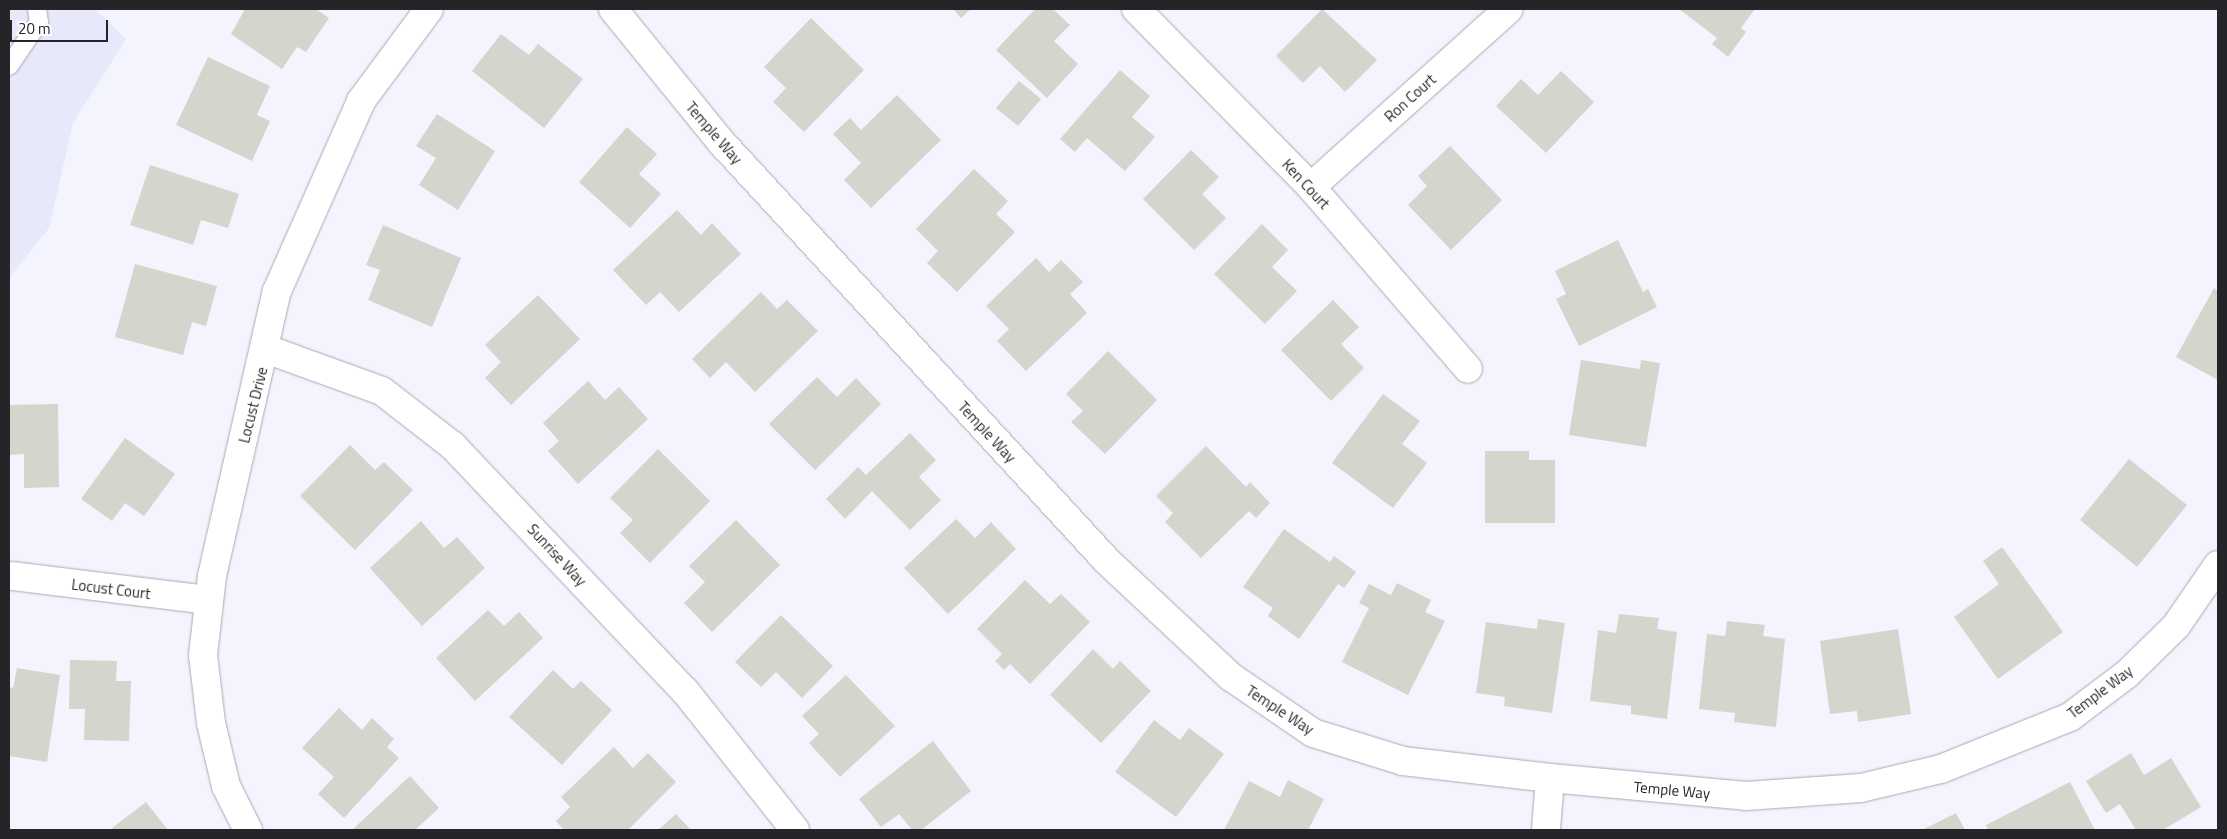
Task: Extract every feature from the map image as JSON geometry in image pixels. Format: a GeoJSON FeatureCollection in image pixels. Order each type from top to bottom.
{"type":"FeatureCollection","features":[{"type":"Feature","properties":{"kind":"street","name":"Locust Drive"},"geometry":{"type":"LineString","coordinates":[[248,830],[226,786],[211,723],[203,655],[208,600],[266,348],[277,291],[360,101],[428,9]]}},
{"type":"Feature","properties":{"kind":"street","name":"Temple Way"},"geometry":{"type":"LineString","coordinates":[[613,9],[722,143],[913,353],[1107,561],[1231,678],[1313,733],[1403,761],[1550,778],[1746,796],[1861,788],[1941,768],[2070,717],[2127,674],[2176,626],[2218,565]]}},
{"type":"Feature","properties":{"kind":"street","name":"Ken Court"},"geometry":{"type":"LineString","coordinates":[[1136,9],[1310,187],[1468,369]]}},
{"type":"Feature","properties":{"kind":"street","name":"Ron Court"},"geometry":{"type":"LineString","coordinates":[[1310,187],[1509,9]]}},
{"type":"Feature","properties":{"kind":"street","name":"Sunrise Way"},"geometry":{"type":"LineString","coordinates":[[266,348],[382,391],[454,446],[685,692],[795,830]]}},
{"type":"Feature","properties":{"kind":"street","name":"Locust Court"},"geometry":{"type":"LineString","coordinates":[[13,576],[208,600]]}},
{"type":"Feature","properties":{"kind":"street"},"geometry":{"type":"LineString","coordinates":[[1546,830],[1550,778]]}},
{"type":"Feature","properties":{"kind":"lane"},"geometry":{"type":"LineString","coordinates":[[9,66],[38,22],[37,9]]}},
{"type":"Feature","properties":{"kind":"shaded area"},"geometry":{"type":"Polygon","coordinates":[[[9,9],[95,9],[126,39],[73,123],[49,228],[9,278],[9,9]]]}},
{"type":"Feature","properties":{"kind":"building"},"geometry":{"type":"Polygon","coordinates":[[[245,9],[316,9],[329,18],[306,52],[297,47],[282,69],[231,34],[245,9]]]}},
{"type":"Feature","properties":{"kind":"building"},"geometry":{"type":"Polygon","coordinates":[[[953,9],[971,9],[961,18],[953,9]]]}},
{"type":"Feature","properties":{"kind":"building"},"geometry":{"type":"Polygon","coordinates":[[[1035,9],[1053,9],[1070,25],[1054,41],[1078,64],[1047,98],[996,50],[1035,9]]]}},
{"type":"Feature","properties":{"kind":"building"},"geometry":{"type":"Polygon","coordinates":[[[1322,9],[1377,60],[1345,92],[1320,66],[1303,83],[1276,56],[1322,9]]]}},
{"type":"Feature","properties":{"kind":"building"},"geometry":{"type":"Polygon","coordinates":[[[1679,9],[1755,9],[1741,28],[1746,32],[1728,57],[1712,44],[1717,38],[1679,9]]]}},
{"type":"Feature","properties":{"kind":"building"},"geometry":{"type":"Polygon","coordinates":[[[811,18],[864,70],[804,132],[773,102],[786,88],[764,67],[811,18]]]}},
{"type":"Feature","properties":{"kind":"building"},"geometry":{"type":"Polygon","coordinates":[[[501,34],[529,55],[538,44],[583,79],[544,128],[472,71],[501,34]]]}},
{"type":"Feature","properties":{"kind":"building"},"geometry":{"type":"Polygon","coordinates":[[[208,57],[270,86],[257,115],[270,121],[252,161],[176,125],[208,57]]]}},
{"type":"Feature","properties":{"kind":"building"},"geometry":{"type":"Polygon","coordinates":[[[1120,70],[1150,96],[1132,117],[1155,137],[1125,171],[1087,138],[1075,152],[1060,139],[1120,70]]]}},
{"type":"Feature","properties":{"kind":"building"},"geometry":{"type":"Polygon","coordinates":[[[1561,71],[1594,102],[1546,153],[1496,106],[1521,79],[1538,95],[1561,71]]]}},
{"type":"Feature","properties":{"kind":"building"},"geometry":{"type":"Polygon","coordinates":[[[1019,81],[1041,99],[1018,126],[996,108],[1019,81]]]}},
{"type":"Feature","properties":{"kind":"building"},"geometry":{"type":"Polygon","coordinates":[[[897,95],[941,140],[871,208],[844,180],[861,163],[833,134],[850,118],[861,130],[897,95]]]}},
{"type":"Feature","properties":{"kind":"building"},"geometry":{"type":"Polygon","coordinates":[[[437,114],[495,151],[458,210],[419,185],[436,158],[416,146],[437,114]]]}},
{"type":"Feature","properties":{"kind":"building"},"geometry":{"type":"Polygon","coordinates":[[[627,127],[657,154],[639,174],[661,194],[630,228],[579,182],[627,127]]]}},
{"type":"Feature","properties":{"kind":"building"},"geometry":{"type":"Polygon","coordinates":[[[1450,146],[1502,200],[1451,250],[1408,205],[1427,186],[1418,176],[1450,146]]]}},
{"type":"Feature","properties":{"kind":"building"},"geometry":{"type":"Polygon","coordinates":[[[1191,150],[1219,177],[1202,194],[1226,218],[1194,250],[1143,199],[1191,150]]]}},
{"type":"Feature","properties":{"kind":"building"},"geometry":{"type":"Polygon","coordinates":[[[150,165],[239,194],[228,228],[201,220],[193,245],[130,225],[150,165]]]}},
{"type":"Feature","properties":{"kind":"building"},"geometry":{"type":"Polygon","coordinates":[[[974,169],[1008,201],[996,214],[1015,232],[957,292],[927,263],[938,251],[916,229],[974,169]]]}},
{"type":"Feature","properties":{"kind":"building"},"geometry":{"type":"Polygon","coordinates":[[[677,210],[701,235],[712,223],[741,254],[679,312],[660,292],[646,305],[613,270],[677,210]]]}},
{"type":"Feature","properties":{"kind":"building"},"geometry":{"type":"Polygon","coordinates":[[[1262,224],[1288,250],[1272,267],[1297,291],[1265,324],[1214,274],[1262,224]]]}},
{"type":"Feature","properties":{"kind":"building"},"geometry":{"type":"Polygon","coordinates":[[[383,225],[461,258],[432,327],[368,300],[380,270],[366,265],[383,225]]]}},
{"type":"Feature","properties":{"kind":"building"},"geometry":{"type":"Polygon","coordinates":[[[1618,240],[1643,292],[1648,289],[1657,307],[1579,346],[1556,299],[1566,294],[1555,271],[1618,240]]]}},
{"type":"Feature","properties":{"kind":"building"},"geometry":{"type":"Polygon","coordinates":[[[1036,258],[1049,272],[1061,260],[1083,282],[1070,294],[1087,313],[1026,371],[997,341],[1009,329],[986,306],[1036,258]]]}},
{"type":"Feature","properties":{"kind":"building"},"geometry":{"type":"Polygon","coordinates":[[[135,264],[217,286],[206,326],[192,322],[183,355],[115,337],[135,264]]]}},
{"type":"Feature","properties":{"kind":"building"},"geometry":{"type":"Polygon","coordinates":[[[2214,288],[2218,291],[2218,380],[2176,357],[2214,288]]]}},
{"type":"Feature","properties":{"kind":"building"},"geometry":{"type":"Polygon","coordinates":[[[761,292],[777,309],[787,300],[818,331],[755,392],[726,362],[710,378],[692,359],[761,292]]]}},
{"type":"Feature","properties":{"kind":"building"},"geometry":{"type":"Polygon","coordinates":[[[538,295],[580,339],[511,405],[485,378],[501,362],[485,345],[538,295]]]}},
{"type":"Feature","properties":{"kind":"building"},"geometry":{"type":"Polygon","coordinates":[[[1333,300],[1359,327],[1341,344],[1364,368],[1331,401],[1281,350],[1333,300]]]}},
{"type":"Feature","properties":{"kind":"building"},"geometry":{"type":"Polygon","coordinates":[[[1108,351],[1157,400],[1105,454],[1071,422],[1083,411],[1066,394],[1108,351]]]}},
{"type":"Feature","properties":{"kind":"building"},"geometry":{"type":"Polygon","coordinates":[[[1581,360],[1640,369],[1641,360],[1660,363],[1646,447],[1569,435],[1581,360]]]}},
{"type":"Feature","properties":{"kind":"building"},"geometry":{"type":"Polygon","coordinates":[[[817,377],[837,397],[856,378],[881,404],[815,470],[769,424],[817,377]]]}},
{"type":"Feature","properties":{"kind":"building"},"geometry":{"type":"Polygon","coordinates":[[[588,381],[605,400],[619,387],[648,419],[578,484],[548,451],[559,441],[543,423],[588,381]]]}},
{"type":"Feature","properties":{"kind":"building"},"geometry":{"type":"Polygon","coordinates":[[[1383,394],[1420,421],[1402,444],[1427,463],[1393,508],[1332,463],[1383,394]]]}},
{"type":"Feature","properties":{"kind":"building"},"geometry":{"type":"Polygon","coordinates":[[[58,404],[59,487],[24,488],[24,454],[9,455],[9,405],[58,404]]]}},
{"type":"Feature","properties":{"kind":"building"},"geometry":{"type":"Polygon","coordinates":[[[910,433],[936,460],[919,477],[941,500],[910,530],[872,491],[845,519],[826,499],[858,467],[866,475],[910,433]]]}},
{"type":"Feature","properties":{"kind":"building"},"geometry":{"type":"Polygon","coordinates":[[[125,438],[175,474],[144,516],[125,503],[112,521],[81,499],[125,438]]]}},
{"type":"Feature","properties":{"kind":"building"},"geometry":{"type":"Polygon","coordinates":[[[350,445],[375,470],[384,462],[413,490],[355,550],[300,496],[350,445]]]}},
{"type":"Feature","properties":{"kind":"building"},"geometry":{"type":"Polygon","coordinates":[[[1206,446],[1246,487],[1250,482],[1270,503],[1256,518],[1249,511],[1201,558],[1165,522],[1173,513],[1156,496],[1206,446]]]}},
{"type":"Feature","properties":{"kind":"building"},"geometry":{"type":"Polygon","coordinates":[[[658,449],[710,501],[650,563],[620,533],[633,520],[610,498],[658,449]]]}},
{"type":"Feature","properties":{"kind":"building"},"geometry":{"type":"Polygon","coordinates":[[[1485,451],[1529,451],[1529,460],[1555,460],[1555,523],[1485,523],[1485,451]]]}},
{"type":"Feature","properties":{"kind":"building"},"geometry":{"type":"Polygon","coordinates":[[[2129,459],[2187,505],[2137,567],[2080,520],[2129,459]]]}},
{"type":"Feature","properties":{"kind":"building"},"geometry":{"type":"Polygon","coordinates":[[[956,519],[975,538],[991,522],[1016,549],[948,614],[904,568],[956,519]]]}},
{"type":"Feature","properties":{"kind":"building"},"geometry":{"type":"Polygon","coordinates":[[[736,520],[780,565],[712,632],[684,603],[705,582],[689,566],[736,520]]]}},
{"type":"Feature","properties":{"kind":"building"},"geometry":{"type":"Polygon","coordinates":[[[421,521],[444,548],[457,537],[485,568],[422,626],[370,568],[421,521]]]}},
{"type":"Feature","properties":{"kind":"building"},"geometry":{"type":"Polygon","coordinates":[[[1284,529],[1330,562],[1334,556],[1356,572],[1344,588],[1338,584],[1299,639],[1268,616],[1273,608],[1243,587],[1284,529]]]}},
{"type":"Feature","properties":{"kind":"building"},"geometry":{"type":"Polygon","coordinates":[[[2002,547],[2063,632],[1998,679],[1954,617],[1999,584],[1983,561],[2002,547]]]}},
{"type":"Feature","properties":{"kind":"building"},"geometry":{"type":"Polygon","coordinates":[[[1025,580],[1050,604],[1061,594],[1090,622],[1030,684],[1010,664],[1004,670],[995,661],[1002,654],[977,629],[1025,580]]]}},
{"type":"Feature","properties":{"kind":"building"},"geometry":{"type":"Polygon","coordinates":[[[1397,583],[1431,600],[1425,612],[1445,621],[1408,695],[1342,662],[1369,608],[1359,603],[1369,584],[1391,595],[1397,583]]]}},
{"type":"Feature","properties":{"kind":"building"},"geometry":{"type":"Polygon","coordinates":[[[488,610],[504,626],[519,612],[543,638],[475,701],[436,658],[488,610]]]}},
{"type":"Feature","properties":{"kind":"building"},"geometry":{"type":"Polygon","coordinates":[[[1619,614],[1659,618],[1657,629],[1677,632],[1667,719],[1631,714],[1631,706],[1590,701],[1598,630],[1616,633],[1619,614]]]}},
{"type":"Feature","properties":{"kind":"building"},"geometry":{"type":"Polygon","coordinates":[[[781,615],[833,666],[802,698],[776,672],[761,687],[735,662],[781,615]]]}},
{"type":"Feature","properties":{"kind":"building"},"geometry":{"type":"Polygon","coordinates":[[[1538,619],[1565,623],[1552,713],[1504,706],[1505,697],[1476,693],[1486,622],[1537,629],[1538,619]]]}},
{"type":"Feature","properties":{"kind":"building"},"geometry":{"type":"Polygon","coordinates":[[[1727,621],[1765,625],[1763,636],[1785,639],[1776,727],[1734,722],[1735,713],[1699,709],[1707,634],[1725,636],[1727,621]]]}},
{"type":"Feature","properties":{"kind":"building"},"geometry":{"type":"Polygon","coordinates":[[[1898,629],[1911,714],[1858,722],[1857,711],[1830,714],[1820,641],[1898,629]]]}},
{"type":"Feature","properties":{"kind":"building"},"geometry":{"type":"Polygon","coordinates":[[[1093,649],[1113,669],[1120,661],[1151,691],[1101,743],[1050,695],[1093,649]]]}},
{"type":"Feature","properties":{"kind":"building"},"geometry":{"type":"Polygon","coordinates":[[[70,660],[117,661],[116,681],[131,681],[129,741],[84,740],[85,709],[69,709],[70,660]]]}},
{"type":"Feature","properties":{"kind":"building"},"geometry":{"type":"Polygon","coordinates":[[[17,668],[60,675],[47,762],[9,756],[9,687],[13,688],[17,668]]]}},
{"type":"Feature","properties":{"kind":"building"},"geometry":{"type":"Polygon","coordinates":[[[553,670],[573,689],[581,681],[612,710],[562,765],[509,717],[553,670]]]}},
{"type":"Feature","properties":{"kind":"building"},"geometry":{"type":"Polygon","coordinates":[[[846,675],[895,726],[840,777],[809,743],[819,734],[802,716],[846,675]]]}},
{"type":"Feature","properties":{"kind":"building"},"geometry":{"type":"Polygon","coordinates":[[[339,708],[362,730],[372,718],[394,739],[387,747],[399,758],[344,818],[318,794],[334,777],[302,748],[339,708]]]}},
{"type":"Feature","properties":{"kind":"building"},"geometry":{"type":"Polygon","coordinates":[[[1154,720],[1180,740],[1189,728],[1224,754],[1176,817],[1115,772],[1154,720]]]}},
{"type":"Feature","properties":{"kind":"building"},"geometry":{"type":"Polygon","coordinates":[[[933,741],[971,791],[921,830],[912,830],[899,814],[881,827],[859,799],[933,741]]]}},
{"type":"Feature","properties":{"kind":"building"},"geometry":{"type":"Polygon","coordinates":[[[614,747],[633,768],[648,753],[676,782],[628,830],[564,830],[556,821],[570,807],[561,797],[614,747]]]}},
{"type":"Feature","properties":{"kind":"building"},"geometry":{"type":"Polygon","coordinates":[[[2131,753],[2144,775],[2171,758],[2201,807],[2163,830],[2136,830],[2120,804],[2106,813],[2086,781],[2131,753]]]}},
{"type":"Feature","properties":{"kind":"building"},"geometry":{"type":"Polygon","coordinates":[[[410,776],[439,808],[415,830],[352,830],[410,776]]]}},
{"type":"Feature","properties":{"kind":"building"},"geometry":{"type":"Polygon","coordinates":[[[1288,780],[1324,799],[1308,830],[1224,830],[1249,781],[1280,797],[1288,780]]]}},
{"type":"Feature","properties":{"kind":"building"},"geometry":{"type":"Polygon","coordinates":[[[2070,782],[2095,830],[1988,830],[1986,825],[2070,782]]]}},
{"type":"Feature","properties":{"kind":"building"},"geometry":{"type":"Polygon","coordinates":[[[146,802],[168,830],[114,830],[112,828],[146,802]]]}},
{"type":"Feature","properties":{"kind":"building"},"geometry":{"type":"Polygon","coordinates":[[[1956,813],[1965,830],[1922,830],[1956,813]]]}},
{"type":"Feature","properties":{"kind":"building"},"geometry":{"type":"Polygon","coordinates":[[[676,814],[691,830],[658,830],[676,814]]]}}]}
